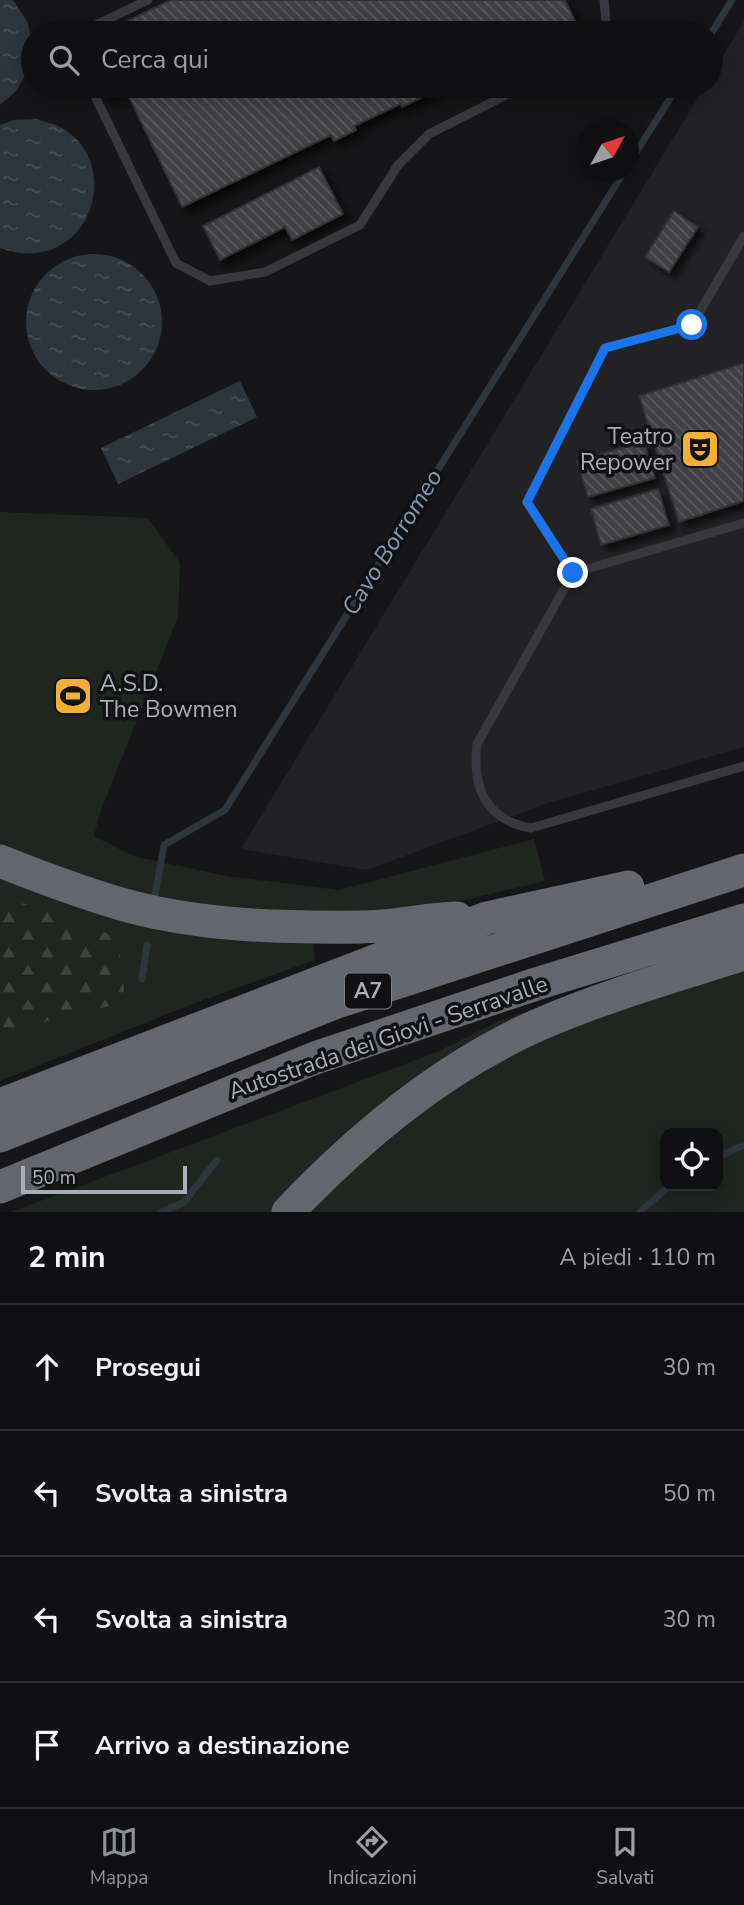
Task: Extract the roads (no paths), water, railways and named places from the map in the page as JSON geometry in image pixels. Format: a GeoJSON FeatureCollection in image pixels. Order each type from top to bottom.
{"type":"FeatureCollection","features":[{"type":"Feature","properties":{"kind":"highway"},"geometry":{"type":"LineString","coordinates":[[0,862],[133,907],[209,920],[287,927],[365,927],[442,919],[487,918]]}},
{"type":"Feature","properties":{"kind":"highway","name":"A7"},"geometry":{"type":"LineString","coordinates":[[0,1105],[487,918],[744,862]]}},
{"type":"Feature","properties":{"kind":"highway","name":"Autostrada dei Giovi - Serravalle"},"geometry":{"type":"LineString","coordinates":[[0,1136],[326,1006],[744,870]]}},
{"type":"Feature","properties":{"kind":"highway","name":"Autostrada dei Giovi - Serravalle"},"geometry":{"type":"LineString","coordinates":[[0,1187],[315,1058],[476,1003],[744,920]]}},
{"type":"Feature","properties":{"kind":"highway"},"geometry":{"type":"LineString","coordinates":[[288,1212],[362,1140],[438,1083],[492,1049],[537,1026],[591,1004],[744,954]]}},
{"type":"Feature","properties":{"kind":"lane"},"geometry":{"type":"LineString","coordinates":[[104,21],[148,0]]}},
{"type":"Feature","properties":{"kind":"lane"},"geometry":{"type":"LineString","coordinates":[[604,0],[606,21]]}},
{"type":"Feature","properties":{"kind":"lane"},"geometry":{"type":"LineString","coordinates":[[96,98],[176,263],[210,281],[265,272],[360,225],[398,165],[429,134],[500,98]]}},
{"type":"Feature","properties":{"kind":"lane"},"geometry":{"type":"LineString","coordinates":[[573,573],[527,502],[605,348],[692,325],[744,236]]}},
{"type":"Feature","properties":{"kind":"lane"},"geometry":{"type":"LineString","coordinates":[[744,523],[573,573],[477,744],[474,764],[478,786],[492,809],[511,824],[531,828],[744,766]]}},
{"type":"Feature","properties":{"kind":"water"},"geometry":{"type":"Polygon","coordinates":[[[0,0],[12,0],[27,21],[21,21],[21,83],[0,105],[0,0]]]}},
{"type":"Feature","properties":{"kind":"water"},"geometry":{"type":"Polygon","coordinates":[[[37,119],[58,126],[80,143],[91,164],[94,188],[89,212],[76,233],[57,247],[31,253],[0,248],[0,125],[14,120],[37,119]]]}},
{"type":"Feature","properties":{"kind":"water"},"geometry":{"type":"Polygon","coordinates":[[[94,254],[120,260],[142,274],[156,296],[162,322],[156,348],[142,370],[120,384],[94,390],[68,384],[46,370],[32,348],[26,322],[32,296],[46,274],[68,260],[94,254]]]}},
{"type":"Feature","properties":{"kind":"water"},"geometry":{"type":"Polygon","coordinates":[[[240,381],[257,417],[118,484],[101,448],[240,381]]]}},
{"type":"Feature","properties":{"kind":"waterway","name":"Cavo Borromeo"},"geometry":{"type":"LineString","coordinates":[[719,21],[732,0]]}},
{"type":"Feature","properties":{"kind":"waterway","name":"Cavo Borromeo"},"geometry":{"type":"LineString","coordinates":[[639,148],[670,98]]}},
{"type":"Feature","properties":{"kind":"waterway","name":"Cavo Borromeo"},"geometry":{"type":"LineString","coordinates":[[155,896],[164,845],[225,810],[618,182]]}},
{"type":"Feature","properties":{"kind":"waterway","name":"Cavo Borromeo"},"geometry":{"type":"LineString","coordinates":[[142,979],[147,945]]}},
{"type":"Feature","properties":{"kind":"waterway"},"geometry":{"type":"LineString","coordinates":[[723,1155],[744,1145]]}},
{"type":"Feature","properties":{"kind":"waterway","name":"Cavo Borromeo"},"geometry":{"type":"LineString","coordinates":[[162,1212],[184,1202],[217,1160]]}},
{"type":"Feature","properties":{"kind":"waterway"},"geometry":{"type":"LineString","coordinates":[[640,1212],[663,1191]]}},
{"type":"Feature","properties":{"kind":"place","name":"Teatro Repower"},"geometry":{"type":"Point","coordinates":[700,449]}},
{"type":"Feature","properties":{"kind":"place","name":"A.S.D. The Bowmen"},"geometry":{"type":"Point","coordinates":[73,696]}}]}
